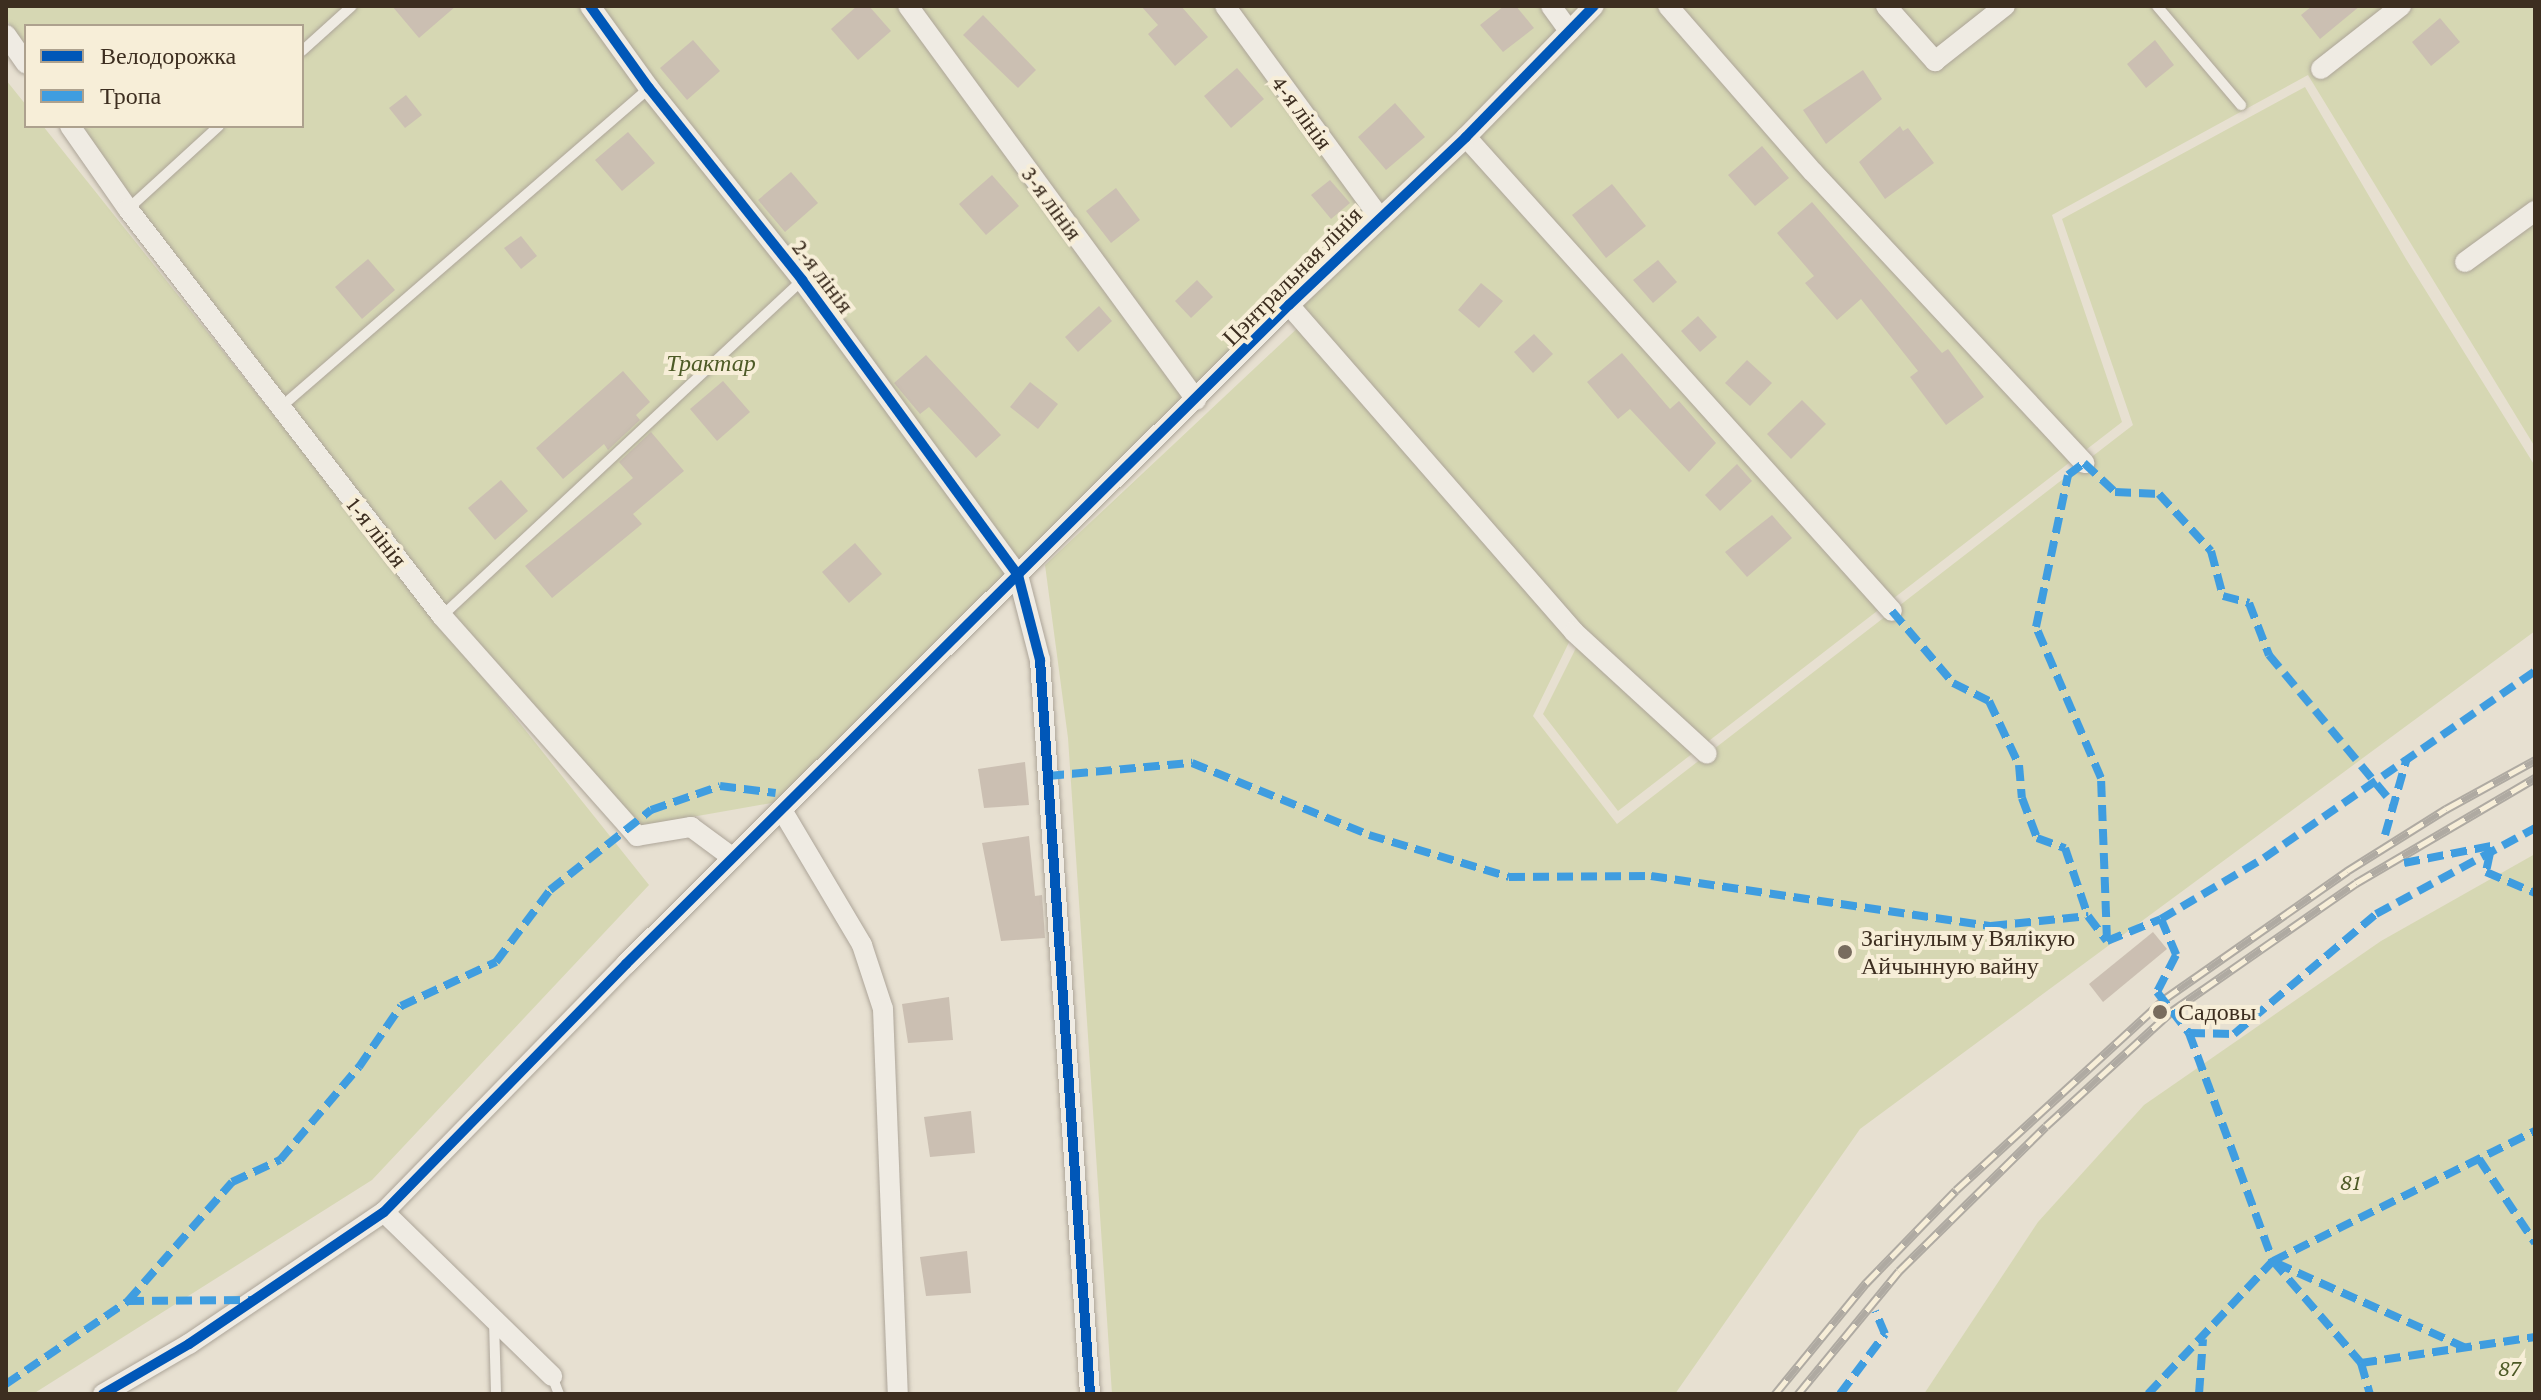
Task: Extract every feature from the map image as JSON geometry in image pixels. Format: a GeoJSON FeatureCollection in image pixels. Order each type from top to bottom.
{"type":"FeatureCollection","features":[{"type":"Feature","properties":{"kind":"street","name":"2-я лінія"},"geometry":{"type":"LineString","coordinates":[[590,6],[649,88],[802,280],[1018,575]]}},
{"type":"Feature","properties":{"kind":"street","name":"3-я лінія"},"geometry":{"type":"LineString","coordinates":[[908,6],[1196,400]]}},
{"type":"Feature","properties":{"kind":"street","name":"4-я лінія"},"geometry":{"type":"LineString","coordinates":[[1225,6],[1380,218]]}},
{"type":"Feature","properties":{"kind":"street"},"geometry":{"type":"LineString","coordinates":[[1551,6],[1569,31]]}},
{"type":"Feature","properties":{"kind":"street","name":"Цэнтральная лінія"},"geometry":{"type":"LineString","coordinates":[[103,1394],[189,1344],[384,1212],[733,858],[1289,305],[1466,137],[1594,6]]}},
{"type":"Feature","properties":{"kind":"street"},"geometry":{"type":"LineString","coordinates":[[1668,6],[1813,172],[2084,463]]}},
{"type":"Feature","properties":{"kind":"street"},"geometry":{"type":"LineString","coordinates":[[1886,6],[1935,61],[2005,6]]}},
{"type":"Feature","properties":{"kind":"street"},"geometry":{"type":"LineString","coordinates":[[2321,69],[2401,6]]}},
{"type":"Feature","properties":{"kind":"street"},"geometry":{"type":"LineString","coordinates":[[6,35],[24,61]]}},
{"type":"Feature","properties":{"kind":"street","name":"1-я лінія"},"geometry":{"type":"LineString","coordinates":[[71,128],[128,209],[442,616],[637,836],[691,827],[733,858]]}},
{"type":"Feature","properties":{"kind":"street"},"geometry":{"type":"LineString","coordinates":[[1466,137],[1892,611]]}},
{"type":"Feature","properties":{"kind":"street"},"geometry":{"type":"LineString","coordinates":[[2465,262],[2535,211]]}},
{"type":"Feature","properties":{"kind":"street"},"geometry":{"type":"LineString","coordinates":[[1289,305],[1574,632],[1707,754]]}},
{"type":"Feature","properties":{"kind":"street"},"geometry":{"type":"LineString","coordinates":[[1018,575],[1040,660],[1090,1394]]}},
{"type":"Feature","properties":{"kind":"street"},"geometry":{"type":"LineString","coordinates":[[782,810],[862,945],[883,1009],[898,1394]]}},
{"type":"Feature","properties":{"kind":"street"},"geometry":{"type":"LineString","coordinates":[[384,1212],[494,1319],[555,1385]]}},
{"type":"Feature","properties":{"kind":"lane"},"geometry":{"type":"LineString","coordinates":[[304,49],[352,6]]}},
{"type":"Feature","properties":{"kind":"lane"},"geometry":{"type":"LineString","coordinates":[[2157,6],[2241,105]]}},
{"type":"Feature","properties":{"kind":"lane"},"geometry":{"type":"LineString","coordinates":[[281,407],[649,88]]}},
{"type":"Feature","properties":{"kind":"lane"},"geometry":{"type":"LineString","coordinates":[[128,209],[217,128]]}},
{"type":"Feature","properties":{"kind":"lane"},"geometry":{"type":"LineString","coordinates":[[442,616],[802,280]]}},
{"type":"Feature","properties":{"kind":"lane"},"geometry":{"type":"LineString","coordinates":[[494,1319],[496,1394]]}},
{"type":"Feature","properties":{"kind":"green space","name":"Трактар"},"geometry":{"type":"Polygon","coordinates":[[[6,6],[2535,6],[2535,447],[2308,75],[2052,215],[2122,422],[1618,811],[1543,714],[1585,630],[1289,292],[777,802],[641,826],[449,610],[136,203],[82,128],[304,128],[304,24],[24,24],[24,45],[6,19],[6,6]]]}},
{"type":"Feature","properties":{"kind":"green space"},"geometry":{"type":"Polygon","coordinates":[[[6,80],[24,102],[24,128],[45,128],[649,885],[372,1180],[33,1394],[6,1394],[6,80]]]}},
{"type":"Feature","properties":{"kind":"green space"},"geometry":{"type":"Polygon","coordinates":[[[2305,87],[2406,259],[2535,466],[2535,631],[1860,1129],[1675,1394],[1112,1394],[1068,738],[1045,565],[1304,322],[1574,632],[1533,716],[1617,824],[2133,425],[2062,219],[2305,87]]]}},
{"type":"Feature","properties":{"kind":"green space","name":"81"},"geometry":{"type":"Polygon","coordinates":[[[2535,854],[2535,1394],[1924,1394],[2038,1222],[2144,1105],[2381,941],[2535,854]]]}},
{"type":"Feature","properties":{"kind":"building"},"geometry":{"type":"Polygon","coordinates":[[[392,6],[456,6],[419,38],[392,6]]]}},
{"type":"Feature","properties":{"kind":"building"},"geometry":{"type":"Polygon","coordinates":[[[857,6],[869,6],[891,31],[858,60],[831,29],[857,6]]]}},
{"type":"Feature","properties":{"kind":"building"},"geometry":{"type":"Polygon","coordinates":[[[1141,6],[1181,6],[1208,37],[1175,66],[1148,34],[1158,25],[1141,6]]]}},
{"type":"Feature","properties":{"kind":"building"},"geometry":{"type":"Polygon","coordinates":[[[1504,6],[1516,6],[1534,28],[1503,52],[1480,25],[1504,6]]]}},
{"type":"Feature","properties":{"kind":"building"},"geometry":{"type":"Polygon","coordinates":[[[2312,6],[2360,6],[2320,39],[2301,15],[2312,6]]]}},
{"type":"Feature","properties":{"kind":"building"},"geometry":{"type":"Polygon","coordinates":[[[983,15],[1036,70],[1018,88],[963,35],[983,15]]]}},
{"type":"Feature","properties":{"kind":"building"},"geometry":{"type":"Polygon","coordinates":[[[2440,18],[2460,42],[2431,66],[2412,42],[2440,18]]]}},
{"type":"Feature","properties":{"kind":"building"},"geometry":{"type":"Polygon","coordinates":[[[693,40],[720,71],[687,100],[660,68],[693,40]]]}},
{"type":"Feature","properties":{"kind":"building"},"geometry":{"type":"Polygon","coordinates":[[[2155,40],[2174,65],[2146,88],[2127,64],[2155,40]]]}},
{"type":"Feature","properties":{"kind":"building"},"geometry":{"type":"Polygon","coordinates":[[[1237,68],[1264,99],[1231,128],[1204,96],[1237,68]]]}},
{"type":"Feature","properties":{"kind":"building"},"geometry":{"type":"Polygon","coordinates":[[[1863,70],[1882,99],[1826,144],[1803,110],[1863,70]]]}},
{"type":"Feature","properties":{"kind":"building"},"geometry":{"type":"Polygon","coordinates":[[[406,95],[422,115],[405,128],[389,108],[406,95]]]}},
{"type":"Feature","properties":{"kind":"building"},"geometry":{"type":"Polygon","coordinates":[[[1395,103],[1425,137],[1386,170],[1358,137],[1395,103]]]}},
{"type":"Feature","properties":{"kind":"building"},"geometry":{"type":"Polygon","coordinates":[[[1900,126],[1903,131],[1908,128],[1934,163],[1885,199],[1859,162],[1900,126]]]}},
{"type":"Feature","properties":{"kind":"building"},"geometry":{"type":"Polygon","coordinates":[[[628,132],[655,163],[622,191],[595,160],[628,132]]]}},
{"type":"Feature","properties":{"kind":"building"},"geometry":{"type":"Polygon","coordinates":[[[1762,146],[1789,178],[1755,206],[1728,175],[1762,146]]]}},
{"type":"Feature","properties":{"kind":"building"},"geometry":{"type":"Polygon","coordinates":[[[791,172],[818,203],[785,232],[758,200],[791,172]]]}},
{"type":"Feature","properties":{"kind":"building"},"geometry":{"type":"Polygon","coordinates":[[[992,175],[1019,206],[986,235],[959,204],[992,175]]]}},
{"type":"Feature","properties":{"kind":"building"},"geometry":{"type":"Polygon","coordinates":[[[1330,180],[1350,203],[1331,219],[1311,195],[1330,180]]]}},
{"type":"Feature","properties":{"kind":"building"},"geometry":{"type":"Polygon","coordinates":[[[1612,184],[1646,226],[1606,258],[1572,215],[1612,184]]]}},
{"type":"Feature","properties":{"kind":"building"},"geometry":{"type":"Polygon","coordinates":[[[1116,188],[1140,220],[1111,243],[1086,211],[1116,188]]]}},
{"type":"Feature","properties":{"kind":"building"},"geometry":{"type":"Polygon","coordinates":[[[1812,202],[1942,353],[1948,349],[1984,397],[1946,425],[1910,377],[1918,371],[1861,299],[1837,320],[1805,283],[1814,276],[1777,233],[1812,202]]]}},
{"type":"Feature","properties":{"kind":"building"},"geometry":{"type":"Polygon","coordinates":[[[521,236],[537,256],[521,269],[504,248],[521,236]]]}},
{"type":"Feature","properties":{"kind":"building"},"geometry":{"type":"Polygon","coordinates":[[[368,259],[395,290],[362,319],[335,287],[368,259]]]}},
{"type":"Feature","properties":{"kind":"building"},"geometry":{"type":"Polygon","coordinates":[[[1658,260],[1677,282],[1653,303],[1633,280],[1658,260]]]}},
{"type":"Feature","properties":{"kind":"building"},"geometry":{"type":"Polygon","coordinates":[[[1197,280],[1213,297],[1191,318],[1175,301],[1197,280]]]}},
{"type":"Feature","properties":{"kind":"building"},"geometry":{"type":"Polygon","coordinates":[[[1481,283],[1503,301],[1479,328],[1458,310],[1481,283]]]}},
{"type":"Feature","properties":{"kind":"building"},"geometry":{"type":"Polygon","coordinates":[[[1099,306],[1112,321],[1078,352],[1065,337],[1099,306]]]}},
{"type":"Feature","properties":{"kind":"building"},"geometry":{"type":"Polygon","coordinates":[[[1698,316],[1717,337],[1700,352],[1681,331],[1698,316]]]}},
{"type":"Feature","properties":{"kind":"building"},"geometry":{"type":"Polygon","coordinates":[[[1534,334],[1553,354],[1533,373],[1514,352],[1534,334]]]}},
{"type":"Feature","properties":{"kind":"building"},"geometry":{"type":"Polygon","coordinates":[[[1622,353],[1670,409],[1679,401],[1716,443],[1689,472],[1630,409],[1618,419],[1587,382],[1622,353]]]}},
{"type":"Feature","properties":{"kind":"building"},"geometry":{"type":"Polygon","coordinates":[[[926,355],[1001,435],[976,458],[929,407],[920,414],[894,383],[926,355]]]}},
{"type":"Feature","properties":{"kind":"building"},"geometry":{"type":"Polygon","coordinates":[[[1747,360],[1772,383],[1750,406],[1725,383],[1747,360]]]}},
{"type":"Feature","properties":{"kind":"building"},"geometry":{"type":"Polygon","coordinates":[[[623,371],[650,402],[636,415],[640,420],[608,450],[604,444],[563,479],[536,448],[623,371]]]}},
{"type":"Feature","properties":{"kind":"building"},"geometry":{"type":"Polygon","coordinates":[[[723,381],[750,412],[717,441],[690,409],[723,381]]]}},
{"type":"Feature","properties":{"kind":"building"},"geometry":{"type":"Polygon","coordinates":[[[1030,382],[1058,404],[1038,429],[1010,407],[1030,382]]]}},
{"type":"Feature","properties":{"kind":"building"},"geometry":{"type":"Polygon","coordinates":[[[1802,400],[1826,424],[1791,459],[1767,434],[1802,400]]]}},
{"type":"Feature","properties":{"kind":"building"},"geometry":{"type":"Polygon","coordinates":[[[651,432],[684,471],[633,514],[642,524],[552,598],[525,566],[633,478],[619,462],[651,432]]]}},
{"type":"Feature","properties":{"kind":"building"},"geometry":{"type":"Polygon","coordinates":[[[1737,464],[1752,481],[1720,511],[1705,495],[1737,464]]]}},
{"type":"Feature","properties":{"kind":"building"},"geometry":{"type":"Polygon","coordinates":[[[501,480],[528,511],[495,540],[468,508],[501,480]]]}},
{"type":"Feature","properties":{"kind":"building"},"geometry":{"type":"Polygon","coordinates":[[[1772,515],[1792,538],[1747,577],[1725,552],[1772,515]]]}},
{"type":"Feature","properties":{"kind":"building"},"geometry":{"type":"Polygon","coordinates":[[[855,543],[882,574],[849,603],[822,572],[855,543]]]}},
{"type":"Feature","properties":{"kind":"building"},"geometry":{"type":"Polygon","coordinates":[[[1025,762],[1029,805],[984,808],[978,769],[1025,762]]]}},
{"type":"Feature","properties":{"kind":"building"},"geometry":{"type":"Polygon","coordinates":[[[1029,836],[1035,896],[1042,895],[1045,938],[1001,941],[982,843],[1029,836]]]}},
{"type":"Feature","properties":{"kind":"building","name":"Садовы"},"geometry":{"type":"Polygon","coordinates":[[[2153,932],[2167,949],[2103,1002],[2089,984],[2153,932]]]}},
{"type":"Feature","properties":{"kind":"building"},"geometry":{"type":"Polygon","coordinates":[[[949,997],[953,1040],[908,1043],[902,1004],[949,997]]]}},
{"type":"Feature","properties":{"kind":"building"},"geometry":{"type":"Polygon","coordinates":[[[971,1111],[975,1153],[930,1157],[924,1117],[971,1111]]]}},
{"type":"Feature","properties":{"kind":"building"},"geometry":{"type":"Polygon","coordinates":[[[967,1251],[971,1293],[926,1296],[920,1257],[967,1251]]]}},
{"type":"Feature","properties":{"kind":"railway"},"geometry":{"type":"LineString","coordinates":[[1775,1394],[1866,1283],[1956,1190],[2163,1000],[2347,871],[2446,809],[2535,760]]}},
{"type":"Feature","properties":{"kind":"railway"},"geometry":{"type":"LineString","coordinates":[[1798,1394],[1899,1271],[2046,1126],[2172,1011],[2356,883],[2535,778]]}},
{"type":"Feature","properties":{"kind":"marked path"},"geometry":{"type":"LineString","coordinates":[[2107,941],[2101,778],[2036,627],[2068,475],[2084,463],[2115,492],[2159,494],[2211,551],[2223,596],[2249,603],[2269,655],[2395,806]]}},
{"type":"Feature","properties":{"kind":"marked path"},"geometry":{"type":"LineString","coordinates":[[1892,611],[1953,683],[1989,701],[2019,765],[2022,798],[2037,838],[2065,848],[2088,916]]}},
{"type":"Feature","properties":{"kind":"marked path"},"geometry":{"type":"LineString","coordinates":[[2107,941],[2161,919],[2264,858],[2535,671]]}},
{"type":"Feature","properties":{"kind":"marked path"},"geometry":{"type":"LineString","coordinates":[[2385,835],[2407,758]]}},
{"type":"Feature","properties":{"kind":"marked path"},"geometry":{"type":"LineString","coordinates":[[1048,776],[1192,763],[1369,835],[1509,877],[1651,876],[1991,926],[2088,916],[2107,941]]}},
{"type":"Feature","properties":{"kind":"marked path"},"geometry":{"type":"LineString","coordinates":[[6,1384],[128,1301],[232,1182],[280,1160],[359,1067],[401,1006],[496,962],[550,890],[651,810],[720,786],[776,793]]}},
{"type":"Feature","properties":{"kind":"marked path"},"geometry":{"type":"LineString","coordinates":[[2189,1033],[2234,1034],[2376,914],[2535,828]]}},
{"type":"Feature","properties":{"kind":"marked path"},"geometry":{"type":"LineString","coordinates":[[2404,863],[2491,846]]}},
{"type":"Feature","properties":{"kind":"marked path"},"geometry":{"type":"LineString","coordinates":[[2490,853],[2486,872],[2535,893]]}},
{"type":"Feature","properties":{"kind":"marked path"},"geometry":{"type":"LineString","coordinates":[[2161,919],[2176,955],[2157,992],[2189,1033],[2273,1261],[2361,1363],[2370,1394]]}},
{"type":"Feature","properties":{"kind":"marked path"},"geometry":{"type":"LineString","coordinates":[[2148,1394],[2273,1261],[2535,1131]]}},
{"type":"Feature","properties":{"kind":"marked path"},"geometry":{"type":"LineString","coordinates":[[2479,1159],[2535,1243]]}},
{"type":"Feature","properties":{"kind":"marked path"},"geometry":{"type":"LineString","coordinates":[[2276,1263],[2464,1347]]}},
{"type":"Feature","properties":{"kind":"marked path"},"geometry":{"type":"LineString","coordinates":[[128,1301],[252,1300]]}},
{"type":"Feature","properties":{"kind":"marked path"},"geometry":{"type":"LineString","coordinates":[[1840,1394],[1885,1334],[1875,1311]]}},
{"type":"Feature","properties":{"kind":"marked path"},"geometry":{"type":"LineString","coordinates":[[2361,1363],[2535,1337]]}},
{"type":"Feature","properties":{"kind":"marked path"},"geometry":{"type":"LineString","coordinates":[[2199,1394],[2203,1339]]}},
{"type":"Feature","properties":{"kind":"cycle path"},"geometry":{"type":"LineString","coordinates":[[590,6],[649,88],[802,280],[1018,575],[1040,660],[1090,1394]]}},
{"type":"Feature","properties":{"kind":"cycle path"},"geometry":{"type":"LineString","coordinates":[[103,1394],[189,1344],[384,1212],[626,964],[1289,305],[1466,137],[1594,6]]}},
{"type":"Feature","properties":{"kind":"place","name":"Загінулым у Вялікую Айчынную вайну"},"geometry":{"type":"Point","coordinates":[1845,952]}},
{"type":"Feature","properties":{"kind":"place","name":"Садовы"},"geometry":{"type":"Point","coordinates":[2160,1012]}},
{"type":"Feature","properties":{"kind":"park label","name":"87"},"geometry":{"type":"Point","coordinates":[2509,1368]}}]}
